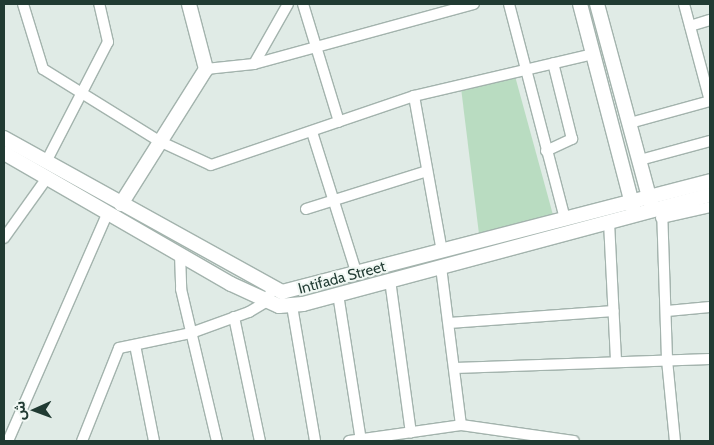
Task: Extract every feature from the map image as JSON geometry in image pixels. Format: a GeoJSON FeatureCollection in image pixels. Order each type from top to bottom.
{"type":"FeatureCollection","features":[{"type":"Feature","properties":{"kind":"main road"},"geometry":{"type":"LineString","coordinates":[[121,204],[206,69],[189,4]]}},
{"type":"Feature","properties":{"kind":"main road"},"geometry":{"type":"LineString","coordinates":[[580,4],[633,208]]}},
{"type":"Feature","properties":{"kind":"main road"},"geometry":{"type":"LineString","coordinates":[[597,4],[640,160],[656,208]]}},
{"type":"Feature","properties":{"kind":"main road","name":"Intifada Street"},"geometry":{"type":"LineString","coordinates":[[4,138],[121,204],[270,295]]}},
{"type":"Feature","properties":{"kind":"main road","name":"Intifada Street"},"geometry":{"type":"LineString","coordinates":[[4,153],[107,214],[180,254],[270,295],[298,300],[338,294],[390,280],[441,260],[565,220],[633,208],[656,208],[710,195]]}},
{"type":"Feature","properties":{"kind":"main road","name":"Intifada Street"},"geometry":{"type":"LineString","coordinates":[[656,208],[710,181]]}},
{"type":"Feature","properties":{"kind":"main road","name":"Intifada Street"},"geometry":{"type":"LineString","coordinates":[[298,300],[357,275],[441,260],[608,222],[633,208]]}},
{"type":"Feature","properties":{"kind":"street"},"geometry":{"type":"LineString","coordinates":[[23,4],[43,69],[159,141],[211,165],[414,96],[593,54]]}},
{"type":"Feature","properties":{"kind":"street"},"geometry":{"type":"LineString","coordinates":[[46,162],[83,94],[108,42],[99,4]]}},
{"type":"Feature","properties":{"kind":"street"},"geometry":{"type":"LineString","coordinates":[[254,64],[288,4]]}},
{"type":"Feature","properties":{"kind":"street"},"geometry":{"type":"LineString","coordinates":[[303,4],[339,122]]}},
{"type":"Feature","properties":{"kind":"street"},"geometry":{"type":"LineString","coordinates":[[206,69],[254,64],[316,47],[438,8],[474,4]]}},
{"type":"Feature","properties":{"kind":"street"},"geometry":{"type":"LineString","coordinates":[[509,4],[524,70],[565,220]]}},
{"type":"Feature","properties":{"kind":"street"},"geometry":{"type":"LineString","coordinates":[[630,123],[710,101],[684,4]]}},
{"type":"Feature","properties":{"kind":"street"},"geometry":{"type":"LineString","coordinates":[[690,26],[710,20]]}},
{"type":"Feature","properties":{"kind":"street"},"geometry":{"type":"LineString","coordinates":[[546,152],[572,139],[553,63]]}},
{"type":"Feature","properties":{"kind":"street"},"geometry":{"type":"LineString","coordinates":[[414,96],[441,260],[461,425]]}},
{"type":"Feature","properties":{"kind":"street"},"geometry":{"type":"LineString","coordinates":[[312,132],[357,275]]}},
{"type":"Feature","properties":{"kind":"street"},"geometry":{"type":"LineString","coordinates":[[640,160],[710,141]]}},
{"type":"Feature","properties":{"kind":"street"},"geometry":{"type":"LineString","coordinates":[[306,209],[426,171]]}},
{"type":"Feature","properties":{"kind":"street"},"geometry":{"type":"LineString","coordinates":[[4,238],[47,178]]}},
{"type":"Feature","properties":{"kind":"street"},"geometry":{"type":"LineString","coordinates":[[676,441],[667,360],[667,311],[656,208],[710,207]]}},
{"type":"Feature","properties":{"kind":"street"},"geometry":{"type":"LineString","coordinates":[[8,441],[107,214]]}},
{"type":"Feature","properties":{"kind":"street"},"geometry":{"type":"LineString","coordinates":[[608,222],[616,362]]}},
{"type":"Feature","properties":{"kind":"street"},"geometry":{"type":"LineString","coordinates":[[180,254],[181,289],[217,441]]}},
{"type":"Feature","properties":{"kind":"street"},"geometry":{"type":"LineString","coordinates":[[390,280],[411,433]]}},
{"type":"Feature","properties":{"kind":"street"},"geometry":{"type":"LineString","coordinates":[[338,294],[361,440]]}},
{"type":"Feature","properties":{"kind":"street"},"geometry":{"type":"LineString","coordinates":[[82,441],[118,348],[191,333],[234,317],[270,295]]}},
{"type":"Feature","properties":{"kind":"street"},"geometry":{"type":"LineString","coordinates":[[298,300],[315,441]]}},
{"type":"Feature","properties":{"kind":"street"},"geometry":{"type":"LineString","coordinates":[[667,311],[710,307]]}},
{"type":"Feature","properties":{"kind":"street"},"geometry":{"type":"LineString","coordinates":[[448,323],[614,311]]}},
{"type":"Feature","properties":{"kind":"street"},"geometry":{"type":"LineString","coordinates":[[234,317],[260,441]]}},
{"type":"Feature","properties":{"kind":"street"},"geometry":{"type":"LineString","coordinates":[[135,344],[154,441]]}},
{"type":"Feature","properties":{"kind":"street"},"geometry":{"type":"LineString","coordinates":[[455,368],[710,359]]}},
{"type":"Feature","properties":{"kind":"street"},"geometry":{"type":"LineString","coordinates":[[349,441],[461,425],[548,440],[574,441]]}},
{"type":"Feature","properties":{"kind":"green space"},"geometry":{"type":"Polygon","coordinates":[[[515,76],[553,215],[479,234],[461,88],[515,76]]]}}]}
